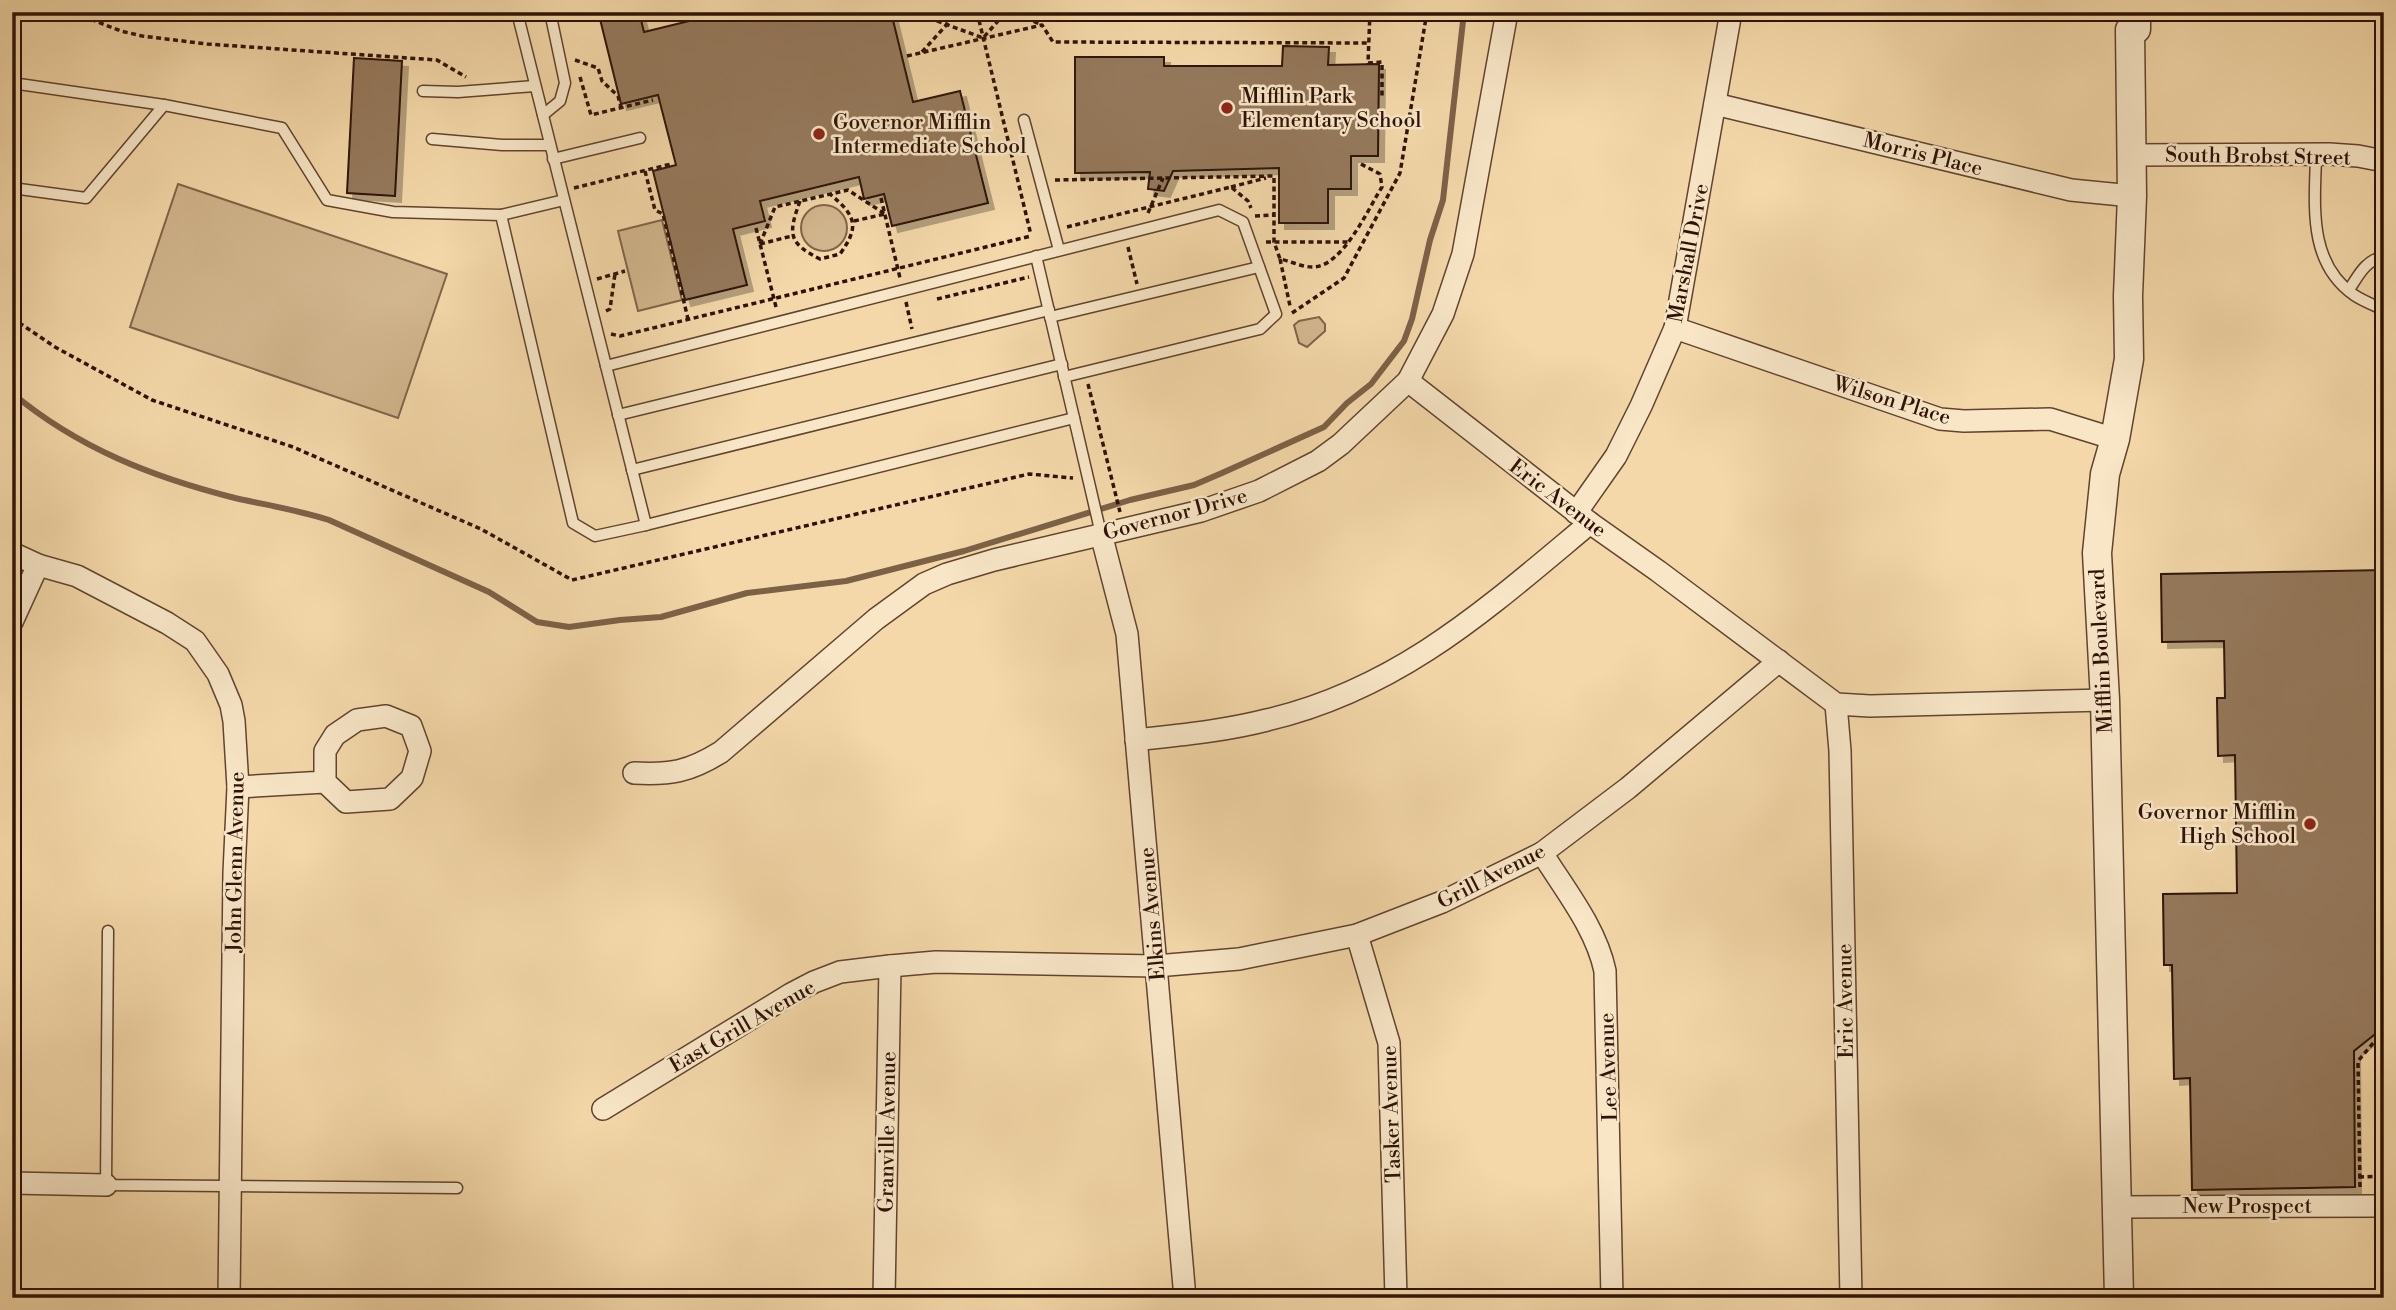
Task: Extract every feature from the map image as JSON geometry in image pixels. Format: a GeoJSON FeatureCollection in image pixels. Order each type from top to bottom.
{"type":"FeatureCollection","features":[{"type":"Feature","properties":{"kind":"street","name":"Governor Drive"},"geometry":{"type":"LineString","coordinates":[[634,773],[665,774],[701,765],[720,752],[876,619],[925,584],[947,574],[994,560],[1201,511],[1287,478],[1318,461],[1340,444],[1408,381],[1443,314],[1463,254],[1507,12]]}},
{"type":"Feature","properties":{"kind":"street","name":"Marshall Drive"},"geometry":{"type":"LineString","coordinates":[[1136,740],[1224,730],[1269,720],[1310,708],[1371,683],[1425,654],[1478,616],[1583,518],[1642,406],[1675,328],[1731,12]]}},
{"type":"Feature","properties":{"kind":"street","name":"Mifflin Boulevard"},"geometry":{"type":"LineString","coordinates":[[2119,1298],[2105,700],[2096,553],[2105,474],[2115,439],[2129,359],[2128,296],[2132,196],[2130,30],[2136,29],[2136,12]]}},
{"type":"Feature","properties":{"kind":"street","name":"Morris Place"},"geometry":{"type":"LineString","coordinates":[[1716,104],[2071,190],[2132,196]]}},
{"type":"Feature","properties":{"kind":"street","name":"South Brobst Street"},"geometry":{"type":"LineString","coordinates":[[2132,155],[2316,154],[2358,156],[2384,162]]}},
{"type":"Feature","properties":{"kind":"street","name":"Wilson Place"},"geometry":{"type":"LineString","coordinates":[[1675,328],[1940,419],[2050,419],[2115,439]]}},
{"type":"Feature","properties":{"kind":"street","name":"Eric Avenue"},"geometry":{"type":"LineString","coordinates":[[1408,381],[1583,518],[1779,661]]}},
{"type":"Feature","properties":{"kind":"street","name":"Elkins Avenue"},"geometry":{"type":"LineString","coordinates":[[1101,534],[1127,635],[1185,1298]]}},
{"type":"Feature","properties":{"kind":"street","name":"John Glenn Avenue"},"geometry":{"type":"LineString","coordinates":[[12,553],[38,565],[77,576],[167,623],[195,641],[218,674],[231,705],[238,787],[229,1298]]}},
{"type":"Feature","properties":{"kind":"street"},"geometry":{"type":"LineString","coordinates":[[12,622],[38,565]]}},
{"type":"Feature","properties":{"kind":"street"},"geometry":{"type":"LineString","coordinates":[[1779,661],[1836,704],[1870,706],[2105,700]]}},
{"type":"Feature","properties":{"kind":"street","name":"Grill Avenue"},"geometry":{"type":"LineString","coordinates":[[890,966],[936,962],[1156,966],[1239,959],[1357,935],[1442,902],[1542,853],[1628,788],[1779,661]]}},
{"type":"Feature","properties":{"kind":"street","name":"Eric Avenue"},"geometry":{"type":"LineString","coordinates":[[1836,704],[1840,751],[1851,1298]]}},
{"type":"Feature","properties":{"kind":"street"},"geometry":{"type":"LineString","coordinates":[[238,787],[325,782],[346,802],[390,799],[412,778],[420,751],[411,726],[386,716],[357,720],[335,735],[325,751],[325,782]]}},
{"type":"Feature","properties":{"kind":"street","name":"Lee Avenue"},"geometry":{"type":"LineString","coordinates":[[1542,853],[1597,944],[1605,971],[1612,1298]]}},
{"type":"Feature","properties":{"kind":"street","name":"Tasker Avenue"},"geometry":{"type":"LineString","coordinates":[[1357,935],[1390,1043],[1396,1298]]}},
{"type":"Feature","properties":{"kind":"street","name":"East Grill Avenue"},"geometry":{"type":"LineString","coordinates":[[603,1109],[814,982],[840,972],[890,966]]}},
{"type":"Feature","properties":{"kind":"street","name":"Granville Avenue"},"geometry":{"type":"LineString","coordinates":[[884,1298],[890,966]]}},
{"type":"Feature","properties":{"kind":"street"},"geometry":{"type":"LineString","coordinates":[[12,1183],[106,1185]]}},
{"type":"Feature","properties":{"kind":"street","name":"New Prospect"},"geometry":{"type":"LineString","coordinates":[[2117,1207],[2373,1201]]}},
{"type":"Feature","properties":{"kind":"lane"},"geometry":{"type":"LineString","coordinates":[[517,12],[646,525]]}},
{"type":"Feature","properties":{"kind":"lane"},"geometry":{"type":"LineString","coordinates":[[543,115],[560,101],[565,83],[550,12]]}},
{"type":"Feature","properties":{"kind":"lane"},"geometry":{"type":"LineString","coordinates":[[12,83],[164,105],[282,128],[327,200],[393,212],[501,215],[564,200]]}},
{"type":"Feature","properties":{"kind":"lane"},"geometry":{"type":"LineString","coordinates":[[423,91],[485,91],[535,86]]}},
{"type":"Feature","properties":{"kind":"lane"},"geometry":{"type":"LineString","coordinates":[[12,188],[86,198],[164,105]]}},
{"type":"Feature","properties":{"kind":"lane"},"geometry":{"type":"LineString","coordinates":[[1024,120],[1059,250]]}},
{"type":"Feature","properties":{"kind":"lane"},"geometry":{"type":"LineString","coordinates":[[554,159],[640,138]]}},
{"type":"Feature","properties":{"kind":"lane"},"geometry":{"type":"LineString","coordinates":[[432,139],[502,145],[550,145]]}},
{"type":"Feature","properties":{"kind":"lane"},"geometry":{"type":"LineString","coordinates":[[2316,154],[2314,216],[2317,242],[2330,268],[2349,290],[2384,310]]}},
{"type":"Feature","properties":{"kind":"lane"},"geometry":{"type":"LineString","coordinates":[[606,366],[1219,210],[1243,222],[1276,314],[1260,329],[1065,377]]}},
{"type":"Feature","properties":{"kind":"lane"},"geometry":{"type":"LineString","coordinates":[[501,215],[573,523],[595,536],[1074,418]]}},
{"type":"Feature","properties":{"kind":"lane"},"geometry":{"type":"LineString","coordinates":[[1036,256],[1101,534]]}},
{"type":"Feature","properties":{"kind":"lane"},"geometry":{"type":"LineString","coordinates":[[2349,290],[2373,259],[2384,257]]}},
{"type":"Feature","properties":{"kind":"lane"},"geometry":{"type":"LineString","coordinates":[[618,415],[916,342],[1259,267]]}},
{"type":"Feature","properties":{"kind":"lane"},"geometry":{"type":"LineString","coordinates":[[632,470],[1062,364]]}},
{"type":"Feature","properties":{"kind":"lane"},"geometry":{"type":"LineString","coordinates":[[108,931],[106,1185],[457,1188]]}},
{"type":"Feature","properties":{"kind":"path"},"geometry":{"type":"LineString","coordinates":[[77,12],[77,15],[142,36],[207,44],[437,60],[485,91]]}},
{"type":"Feature","properties":{"kind":"path"},"geometry":{"type":"LineString","coordinates":[[912,12],[983,38]]}},
{"type":"Feature","properties":{"kind":"path"},"geometry":{"type":"LineString","coordinates":[[920,53],[958,12]]}},
{"type":"Feature","properties":{"kind":"path"},"geometry":{"type":"LineString","coordinates":[[608,333],[620,336],[1031,236],[976,12]]}},
{"type":"Feature","properties":{"kind":"path"},"geometry":{"type":"LineString","coordinates":[[983,38],[1008,12],[1042,25],[1053,42],[1368,43]]}},
{"type":"Feature","properties":{"kind":"path"},"geometry":{"type":"LineString","coordinates":[[1370,12],[1368,63],[1382,62],[1382,98]]}},
{"type":"Feature","properties":{"kind":"path"},"geometry":{"type":"LineString","coordinates":[[1284,322],[1292,313],[1344,278],[1400,173],[1427,12]]}},
{"type":"Feature","properties":{"kind":"path"},"geometry":{"type":"LineString","coordinates":[[907,56],[1042,25]]}},
{"type":"Feature","properties":{"kind":"path"},"geometry":{"type":"LineString","coordinates":[[572,49],[591,115],[653,100]]}},
{"type":"Feature","properties":{"kind":"path"},"geometry":{"type":"LineString","coordinates":[[575,60],[598,68],[602,81],[618,96],[621,108]]}},
{"type":"Feature","properties":{"kind":"path"},"geometry":{"type":"LineString","coordinates":[[572,188],[671,164]]}},
{"type":"Feature","properties":{"kind":"path"},"geometry":{"type":"LineString","coordinates":[[645,171],[655,210],[663,214],[688,319]]}},
{"type":"Feature","properties":{"kind":"path"},"geometry":{"type":"LineString","coordinates":[[1231,187],[1274,176]]}},
{"type":"Feature","properties":{"kind":"path"},"geometry":{"type":"LineString","coordinates":[[760,244],[775,207],[848,190],[884,214]]}},
{"type":"Feature","properties":{"kind":"path"},"geometry":{"type":"LineString","coordinates":[[800,201],[793,219],[793,236],[799,248],[820,259],[840,254],[852,238],[854,221],[846,207],[831,194]]}},
{"type":"Feature","properties":{"kind":"path"},"geometry":{"type":"LineString","coordinates":[[881,198],[916,342]]}},
{"type":"Feature","properties":{"kind":"path"},"geometry":{"type":"LineString","coordinates":[[854,221],[884,214]]}},
{"type":"Feature","properties":{"kind":"path"},"geometry":{"type":"LineString","coordinates":[[757,228],[780,321]]}},
{"type":"Feature","properties":{"kind":"path"},"geometry":{"type":"LineString","coordinates":[[760,244],[793,236]]}},
{"type":"Feature","properties":{"kind":"path"},"geometry":{"type":"LineString","coordinates":[[1274,242],[1348,242]]}},
{"type":"Feature","properties":{"kind":"path"},"geometry":{"type":"LineString","coordinates":[[1280,259],[1292,313]]}},
{"type":"Feature","properties":{"kind":"path"},"geometry":{"type":"LineString","coordinates":[[597,290],[595,280],[625,271]]}},
{"type":"Feature","properties":{"kind":"path"},"geometry":{"type":"LineString","coordinates":[[603,312],[610,309],[615,274]]}},
{"type":"Feature","properties":{"kind":"path"},"geometry":{"type":"LineString","coordinates":[[12,318],[55,346],[152,400],[293,447],[481,529],[572,580],[1029,474],[1075,478]]}},
{"type":"Feature","properties":{"kind":"path"},"geometry":{"type":"LineString","coordinates":[[1088,384],[1124,528]]}},
{"type":"Feature","properties":{"kind":"path"},"geometry":{"type":"LineString","coordinates":[[2373,1201],[2359,1177],[2358,1061],[2384,1034]]}},
{"type":"Feature","properties":{"kind":"path"},"geometry":{"type":"LineString","coordinates":[[2359,1177],[2384,1176]]}},
{"type":"Feature","properties":{"kind":"path"},"geometry":{"type":"LineString","coordinates":[[2288,1298],[2288,1294],[2384,1293]]}},
{"type":"Feature","properties":{"kind":"shaded area"},"geometry":{"type":"Polygon","coordinates":[[[178,184],[447,274],[398,418],[130,327],[178,184]]]}},
{"type":"Feature","properties":{"kind":"shaded area"},"geometry":{"type":"Polygon","coordinates":[[[824,205],[840,212],[847,228],[840,244],[824,251],[808,244],[801,228],[808,212],[824,205]]]}},
{"type":"Feature","properties":{"kind":"shaded area"},"geometry":{"type":"Polygon","coordinates":[[[662,220],[682,300],[638,311],[618,231],[662,220]]]}},
{"type":"Feature","properties":{"kind":"shaded area"},"geometry":{"type":"Polygon","coordinates":[[[1319,317],[1325,324],[1325,331],[1307,347],[1299,343],[1294,325],[1299,321],[1319,317]]]}},
{"type":"Feature","properties":{"kind":"building","name":"Governor Mifflin Intermediate School"},"geometry":{"type":"Polygon","coordinates":[[[627,12],[639,12],[644,32],[726,12],[891,12],[913,102],[960,91],[988,203],[892,226],[884,194],[864,199],[859,177],[760,201],[765,221],[733,229],[747,285],[685,300],[653,171],[676,165],[658,95],[621,104],[600,19],[627,12]]]}},
{"type":"Feature","properties":{"kind":"building","name":"Mifflin Park Elementary School"},"geometry":{"type":"Polygon","coordinates":[[[1283,46],[1329,47],[1328,65],[1379,64],[1378,156],[1351,156],[1351,189],[1328,189],[1328,223],[1279,223],[1279,168],[1173,171],[1164,191],[1148,189],[1150,172],[1075,173],[1075,57],[1164,57],[1164,66],[1282,66],[1283,46]]]}},
{"type":"Feature","properties":{"kind":"building"},"geometry":{"type":"Polygon","coordinates":[[[354,58],[402,61],[395,196],[347,193],[354,58]]]}},
{"type":"Feature","properties":{"kind":"building","name":"Governor Mifflin High School"},"geometry":{"type":"Polygon","coordinates":[[[2384,570],[2384,1027],[2354,1051],[2355,1187],[2192,1190],[2190,1078],[2174,1079],[2172,965],[2164,965],[2163,894],[2237,893],[2235,755],[2218,756],[2217,698],[2225,698],[2224,641],[2162,642],[2161,574],[2384,570]]]}},
{"type":"Feature","properties":{"kind":"waterway"},"geometry":{"type":"LineString","coordinates":[[12,393],[63,430],[117,458],[204,490],[329,520],[489,592],[537,622],[569,627],[661,617],[747,593],[846,581],[964,551],[1130,500],[1194,485],[1324,427],[1347,403],[1371,384],[1404,341],[1443,200],[1464,12]]}},
{"type":"Feature","properties":{"kind":"place","name":"Mifflin Park Elementary School"},"geometry":{"type":"Point","coordinates":[1227,108]}},
{"type":"Feature","properties":{"kind":"place","name":"Governor Mifflin Intermediate School"},"geometry":{"type":"Point","coordinates":[819,134]}},
{"type":"Feature","properties":{"kind":"place","name":"Governor Mifflin High School"},"geometry":{"type":"Point","coordinates":[2310,824]}}]}
